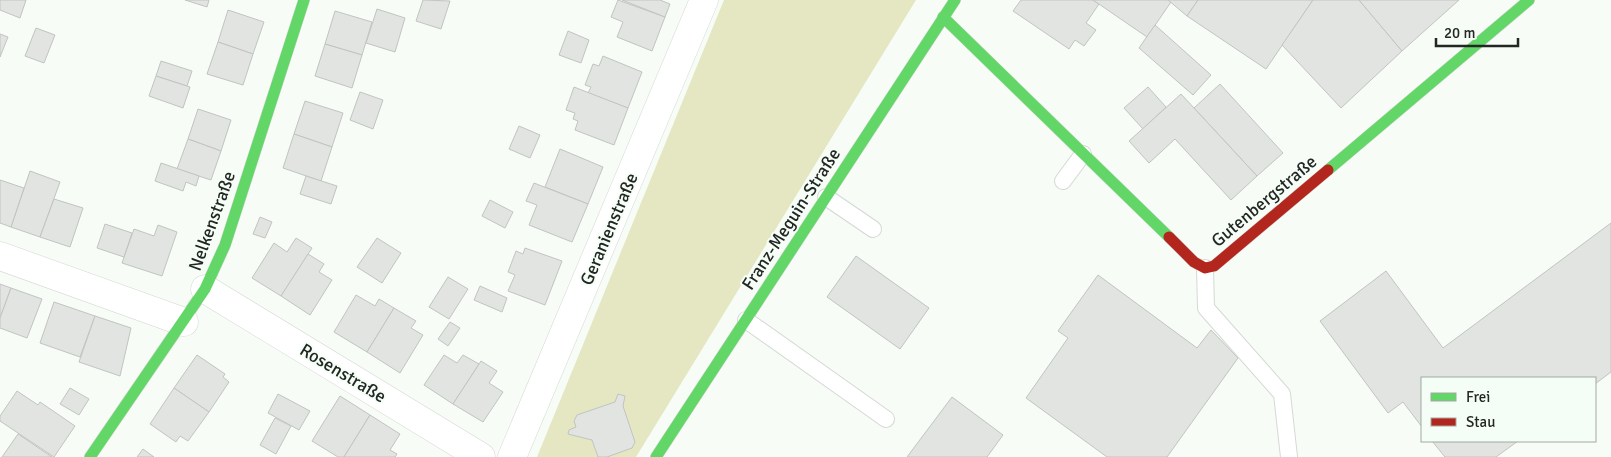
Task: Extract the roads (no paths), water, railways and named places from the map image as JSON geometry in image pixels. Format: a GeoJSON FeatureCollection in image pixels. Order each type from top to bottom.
{"type":"FeatureCollection","features":[{"type":"Feature","properties":{"kind":"street","name":"Nelkenstraße"},"geometry":{"type":"LineString","coordinates":[[90,457],[205,289],[225,245],[304,0]]}},
{"type":"Feature","properties":{"kind":"street","name":"Geranienstraße"},"geometry":{"type":"LineString","coordinates":[[512,457],[704,0]]}},
{"type":"Feature","properties":{"kind":"street","name":"Franz-Meguin-Straße"},"geometry":{"type":"LineString","coordinates":[[656,457],[955,0]]}},
{"type":"Feature","properties":{"kind":"street","name":"Gutenbergstraße"},"geometry":{"type":"LineString","coordinates":[[943,17],[1194,262],[1205,268],[1214,266],[1529,0]]}},
{"type":"Feature","properties":{"kind":"street"},"geometry":{"type":"LineString","coordinates":[[0,256],[184,322]]}},
{"type":"Feature","properties":{"kind":"street","name":"Rosenstraße"},"geometry":{"type":"LineString","coordinates":[[205,289],[481,457]]}},
{"type":"Feature","properties":{"kind":"lane"},"geometry":{"type":"LineString","coordinates":[[1063,181],[1083,154]]}},
{"type":"Feature","properties":{"kind":"lane"},"geometry":{"type":"LineString","coordinates":[[826,197],[873,229]]}},
{"type":"Feature","properties":{"kind":"lane"},"geometry":{"type":"LineString","coordinates":[[1205,268],[1206,308],[1282,394],[1289,457]]}},
{"type":"Feature","properties":{"kind":"lane"},"geometry":{"type":"LineString","coordinates":[[746,320],[886,419]]}}]}
